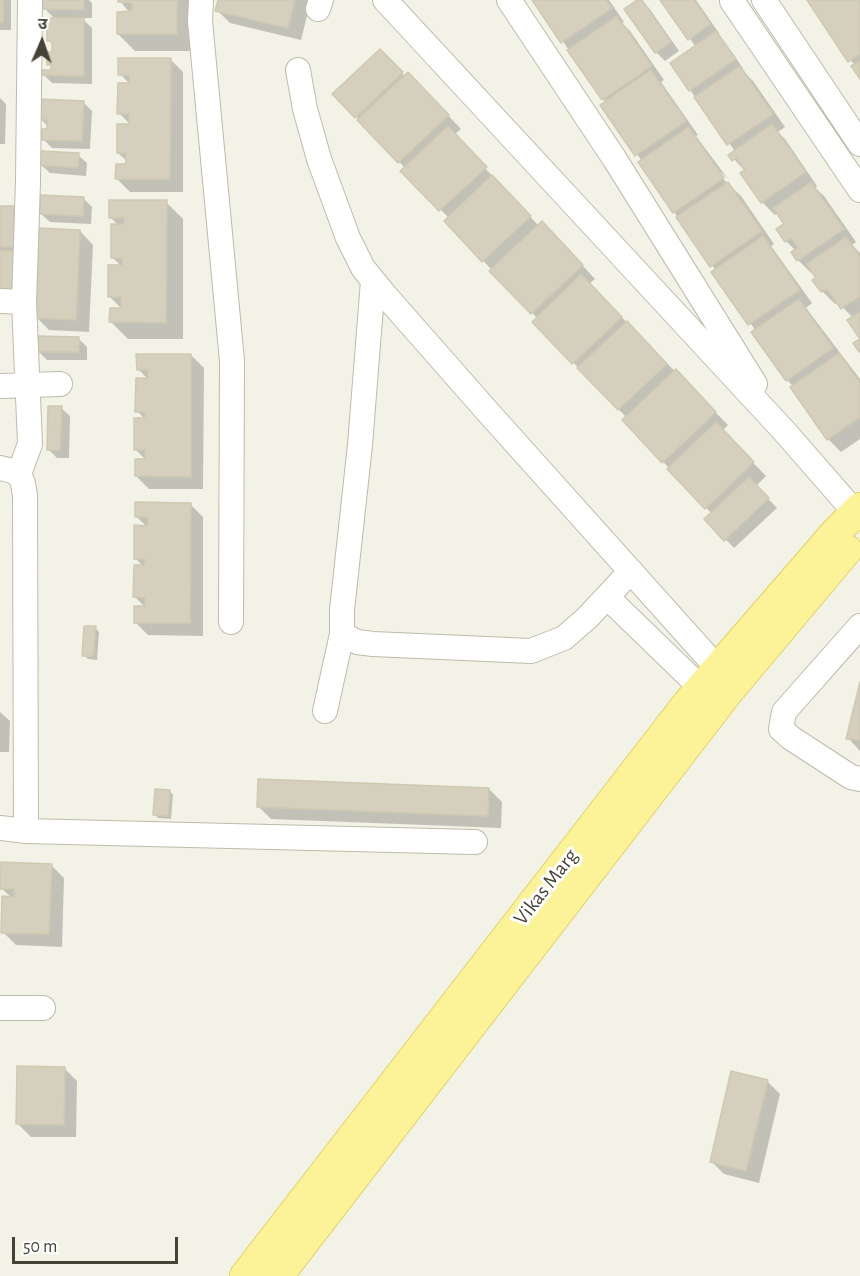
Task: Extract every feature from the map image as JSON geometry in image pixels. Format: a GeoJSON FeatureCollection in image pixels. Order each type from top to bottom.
{"type":"FeatureCollection","features":[{"type":"Feature","properties":{"kind":"main road","name":"Vikas Marg"},"geometry":{"type":"LineString","coordinates":[[245,1276],[717,680],[859,519]]}},
{"type":"Feature","properties":{"kind":"main road","name":"Vikas Marg"},"geometry":{"type":"LineString","coordinates":[[279,1276],[717,680]]}},
{"type":"Feature","properties":{"kind":"street"},"geometry":{"type":"LineString","coordinates":[[26,831],[25,496],[23,481],[10,471],[30,444],[24,302],[30,0]]}},
{"type":"Feature","properties":{"kind":"street"},"geometry":{"type":"LineString","coordinates":[[201,0],[200,21],[232,361],[231,622]]}},
{"type":"Feature","properties":{"kind":"street"},"geometry":{"type":"LineString","coordinates":[[385,0],[785,432],[859,519]]}},
{"type":"Feature","properties":{"kind":"street"},"geometry":{"type":"LineString","coordinates":[[509,0],[614,158],[785,432]]}},
{"type":"Feature","properties":{"kind":"street"},"geometry":{"type":"LineString","coordinates":[[729,0],[860,190]]}},
{"type":"Feature","properties":{"kind":"street"},"geometry":{"type":"LineString","coordinates":[[764,0],[860,144]]}},
{"type":"Feature","properties":{"kind":"street"},"geometry":{"type":"LineString","coordinates":[[298,70],[305,109],[333,200],[358,258],[373,281],[631,571],[717,680]]}},
{"type":"Feature","properties":{"kind":"street"},"geometry":{"type":"LineString","coordinates":[[325,711],[342,634],[342,610],[360,445],[373,281]]}},
{"type":"Feature","properties":{"kind":"street"},"geometry":{"type":"LineString","coordinates":[[0,302],[24,302]]}},
{"type":"Feature","properties":{"kind":"street"},"geometry":{"type":"LineString","coordinates":[[0,386],[60,384]]}},
{"type":"Feature","properties":{"kind":"street"},"geometry":{"type":"LineString","coordinates":[[342,634],[357,642],[373,644],[531,651],[564,638],[631,571]]}},
{"type":"Feature","properties":{"kind":"street"},"geometry":{"type":"LineString","coordinates":[[607,597],[717,680]]}},
{"type":"Feature","properties":{"kind":"street"},"geometry":{"type":"LineString","coordinates":[[860,626],[784,712],[781,729],[851,777],[860,779]]}},
{"type":"Feature","properties":{"kind":"street"},"geometry":{"type":"LineString","coordinates":[[0,828],[26,831],[475,842]]}},
{"type":"Feature","properties":{"kind":"street"},"geometry":{"type":"LineString","coordinates":[[0,1008],[43,1008]]}},
{"type":"Feature","properties":{"kind":"building"},"geometry":{"type":"Polygon","coordinates":[[[0,0],[3,0],[3,22],[0,22],[0,0]]]}},
{"type":"Feature","properties":{"kind":"building"},"geometry":{"type":"Polygon","coordinates":[[[43,0],[84,0],[84,10],[43,9],[43,0]]]}},
{"type":"Feature","properties":{"kind":"building"},"geometry":{"type":"Polygon","coordinates":[[[118,0],[177,0],[177,34],[117,34],[117,12],[132,11],[132,3],[118,2],[118,0]]]}},
{"type":"Feature","properties":{"kind":"building"},"geometry":{"type":"Polygon","coordinates":[[[218,0],[295,0],[288,28],[215,11],[218,0]]]}},
{"type":"Feature","properties":{"kind":"building"},"geometry":{"type":"Polygon","coordinates":[[[532,0],[606,0],[612,8],[561,43],[532,0]]]}},
{"type":"Feature","properties":{"kind":"building"},"geometry":{"type":"Polygon","coordinates":[[[637,0],[642,0],[671,42],[655,53],[624,9],[637,0]]]}},
{"type":"Feature","properties":{"kind":"building"},"geometry":{"type":"Polygon","coordinates":[[[660,0],[694,0],[711,24],[688,40],[660,0]]]}},
{"type":"Feature","properties":{"kind":"building"},"geometry":{"type":"Polygon","coordinates":[[[807,0],[860,0],[860,54],[848,62],[807,0]]]}},
{"type":"Feature","properties":{"kind":"building"},"geometry":{"type":"Polygon","coordinates":[[[617,16],[652,66],[602,100],[567,50],[617,16]]]}},
{"type":"Feature","properties":{"kind":"building"},"geometry":{"type":"Polygon","coordinates":[[[47,18],[84,18],[84,76],[42,75],[42,70],[51,70],[51,64],[47,65],[47,52],[52,52],[52,41],[47,41],[47,18]]]}},
{"type":"Feature","properties":{"kind":"building"},"geometry":{"type":"Polygon","coordinates":[[[716,31],[736,59],[689,91],[670,63],[716,31]]]}},
{"type":"Feature","properties":{"kind":"building"},"geometry":{"type":"Polygon","coordinates":[[[380,49],[403,72],[355,118],[332,94],[380,49]]]}},
{"type":"Feature","properties":{"kind":"building"},"geometry":{"type":"Polygon","coordinates":[[[118,58],[171,58],[170,179],[115,179],[116,164],[126,164],[126,153],[117,153],[117,124],[129,124],[129,114],[117,114],[118,83],[130,83],[129,75],[118,75],[118,58]]]}},
{"type":"Feature","properties":{"kind":"building"},"geometry":{"type":"Polygon","coordinates":[[[860,61],[860,79],[851,66],[860,61]]]}},
{"type":"Feature","properties":{"kind":"building"},"geometry":{"type":"Polygon","coordinates":[[[740,66],[773,114],[727,145],[694,97],[740,66]]]}},
{"type":"Feature","properties":{"kind":"building"},"geometry":{"type":"Polygon","coordinates":[[[651,70],[686,121],[635,156],[600,105],[651,70]]]}},
{"type":"Feature","properties":{"kind":"building"},"geometry":{"type":"Polygon","coordinates":[[[408,72],[449,115],[398,163],[357,120],[408,72]]]}},
{"type":"Feature","properties":{"kind":"building"},"geometry":{"type":"Polygon","coordinates":[[[40,99],[84,101],[82,141],[42,140],[42,129],[47,129],[47,120],[39,120],[40,99]]]}},
{"type":"Feature","properties":{"kind":"building"},"geometry":{"type":"Polygon","coordinates":[[[772,124],[806,172],[761,203],[740,173],[745,170],[736,158],[732,161],[728,155],[772,124]]]}},
{"type":"Feature","properties":{"kind":"building"},"geometry":{"type":"Polygon","coordinates":[[[448,126],[487,167],[439,211],[400,171],[448,126]]]}},
{"type":"Feature","properties":{"kind":"building"},"geometry":{"type":"Polygon","coordinates":[[[689,127],[724,178],[673,213],[638,162],[689,127]]]}},
{"type":"Feature","properties":{"kind":"building"},"geometry":{"type":"Polygon","coordinates":[[[41,151],[79,153],[78,168],[40,165],[41,151]]]}},
{"type":"Feature","properties":{"kind":"building"},"geometry":{"type":"Polygon","coordinates":[[[492,175],[531,216],[482,262],[444,221],[492,175]]]}},
{"type":"Feature","properties":{"kind":"building"},"geometry":{"type":"Polygon","coordinates":[[[728,182],[762,231],[710,267],[676,217],[728,182]]]}},
{"type":"Feature","properties":{"kind":"building"},"geometry":{"type":"Polygon","coordinates":[[[811,182],[844,229],[797,261],[791,252],[798,248],[791,238],[785,242],[776,229],[784,224],[773,208],[811,182]]]}},
{"type":"Feature","properties":{"kind":"building"},"geometry":{"type":"Polygon","coordinates":[[[40,195],[84,197],[83,216],[40,214],[40,195]]]}},
{"type":"Feature","properties":{"kind":"building"},"geometry":{"type":"Polygon","coordinates":[[[109,200],[167,200],[166,323],[109,322],[110,308],[121,308],[121,297],[108,297],[108,265],[122,265],[122,258],[111,258],[111,224],[124,224],[124,218],[109,218],[109,200]]]}},
{"type":"Feature","properties":{"kind":"building"},"geometry":{"type":"Polygon","coordinates":[[[0,206],[14,206],[14,247],[0,247],[0,206]]]}},
{"type":"Feature","properties":{"kind":"building"},"geometry":{"type":"Polygon","coordinates":[[[542,221],[583,265],[531,314],[489,271],[542,221]]]}},
{"type":"Feature","properties":{"kind":"building"},"geometry":{"type":"Polygon","coordinates":[[[39,228],[80,230],[76,320],[35,318],[39,228]]]}},
{"type":"Feature","properties":{"kind":"building"},"geometry":{"type":"Polygon","coordinates":[[[763,236],[800,290],[748,325],[711,272],[763,236]]]}},
{"type":"Feature","properties":{"kind":"building"},"geometry":{"type":"Polygon","coordinates":[[[846,237],[860,257],[860,296],[841,309],[827,289],[821,292],[812,280],[816,278],[806,264],[846,237]]]}},
{"type":"Feature","properties":{"kind":"building"},"geometry":{"type":"Polygon","coordinates":[[[0,251],[14,251],[14,292],[0,292],[0,251]]]}},
{"type":"Feature","properties":{"kind":"building"},"geometry":{"type":"Polygon","coordinates":[[[581,274],[622,317],[572,364],[532,322],[581,274]]]}},
{"type":"Feature","properties":{"kind":"building"},"geometry":{"type":"Polygon","coordinates":[[[799,299],[833,348],[786,381],[751,332],[799,299]]]}},
{"type":"Feature","properties":{"kind":"building"},"geometry":{"type":"Polygon","coordinates":[[[860,312],[860,339],[847,320],[860,312]]]}},
{"type":"Feature","properties":{"kind":"building"},"geometry":{"type":"Polygon","coordinates":[[[627,321],[667,364],[618,410],[577,368],[627,321]]]}},
{"type":"Feature","properties":{"kind":"building"},"geometry":{"type":"Polygon","coordinates":[[[37,336],[79,337],[79,352],[36,352],[37,336]]]}},
{"type":"Feature","properties":{"kind":"building"},"geometry":{"type":"Polygon","coordinates":[[[860,339],[860,351],[859,352],[853,343],[860,339]]]}},
{"type":"Feature","properties":{"kind":"building"},"geometry":{"type":"Polygon","coordinates":[[[839,353],[860,383],[860,417],[827,440],[790,387],[839,353]]]}},
{"type":"Feature","properties":{"kind":"building"},"geometry":{"type":"Polygon","coordinates":[[[136,354],[191,354],[191,477],[135,476],[135,459],[145,459],[145,450],[134,450],[134,418],[145,418],[145,412],[135,412],[136,378],[148,378],[148,370],[137,370],[136,354]]]}},
{"type":"Feature","properties":{"kind":"building"},"geometry":{"type":"Polygon","coordinates":[[[676,369],[716,412],[662,463],[622,420],[676,369]]]}},
{"type":"Feature","properties":{"kind":"building"},"geometry":{"type":"Polygon","coordinates":[[[48,406],[62,406],[60,450],[47,450],[48,406]]]}},
{"type":"Feature","properties":{"kind":"building"},"geometry":{"type":"Polygon","coordinates":[[[716,422],[754,462],[705,509],[667,469],[716,422]]]}},
{"type":"Feature","properties":{"kind":"building"},"geometry":{"type":"Polygon","coordinates":[[[749,477],[769,498],[724,541],[704,519],[749,477]]]}},
{"type":"Feature","properties":{"kind":"building"},"geometry":{"type":"Polygon","coordinates":[[[135,502],[191,503],[190,623],[134,623],[134,606],[145,606],[145,598],[133,597],[134,565],[144,565],[145,559],[134,559],[134,525],[148,526],[148,517],[135,517],[135,502]]]}},
{"type":"Feature","properties":{"kind":"building"},"geometry":{"type":"Polygon","coordinates":[[[84,626],[96,626],[93,656],[82,656],[84,626]]]}},
{"type":"Feature","properties":{"kind":"building"},"geometry":{"type":"Polygon","coordinates":[[[860,682],[860,740],[846,739],[860,682]]]}},
{"type":"Feature","properties":{"kind":"building"},"geometry":{"type":"Polygon","coordinates":[[[258,779],[489,788],[488,816],[257,807],[258,779]]]}},
{"type":"Feature","properties":{"kind":"building"},"geometry":{"type":"Polygon","coordinates":[[[155,789],[170,790],[168,816],[153,815],[155,789]]]}},
{"type":"Feature","properties":{"kind":"building"},"geometry":{"type":"Polygon","coordinates":[[[1,862],[52,864],[49,934],[1,933],[2,896],[14,897],[14,889],[0,889],[1,862]]]}},
{"type":"Feature","properties":{"kind":"building"},"geometry":{"type":"Polygon","coordinates":[[[17,1066],[65,1067],[64,1125],[16,1124],[17,1066]]]}},
{"type":"Feature","properties":{"kind":"building"},"geometry":{"type":"Polygon","coordinates":[[[731,1071],[768,1080],[746,1171],[710,1162],[731,1071]]]}}]}
